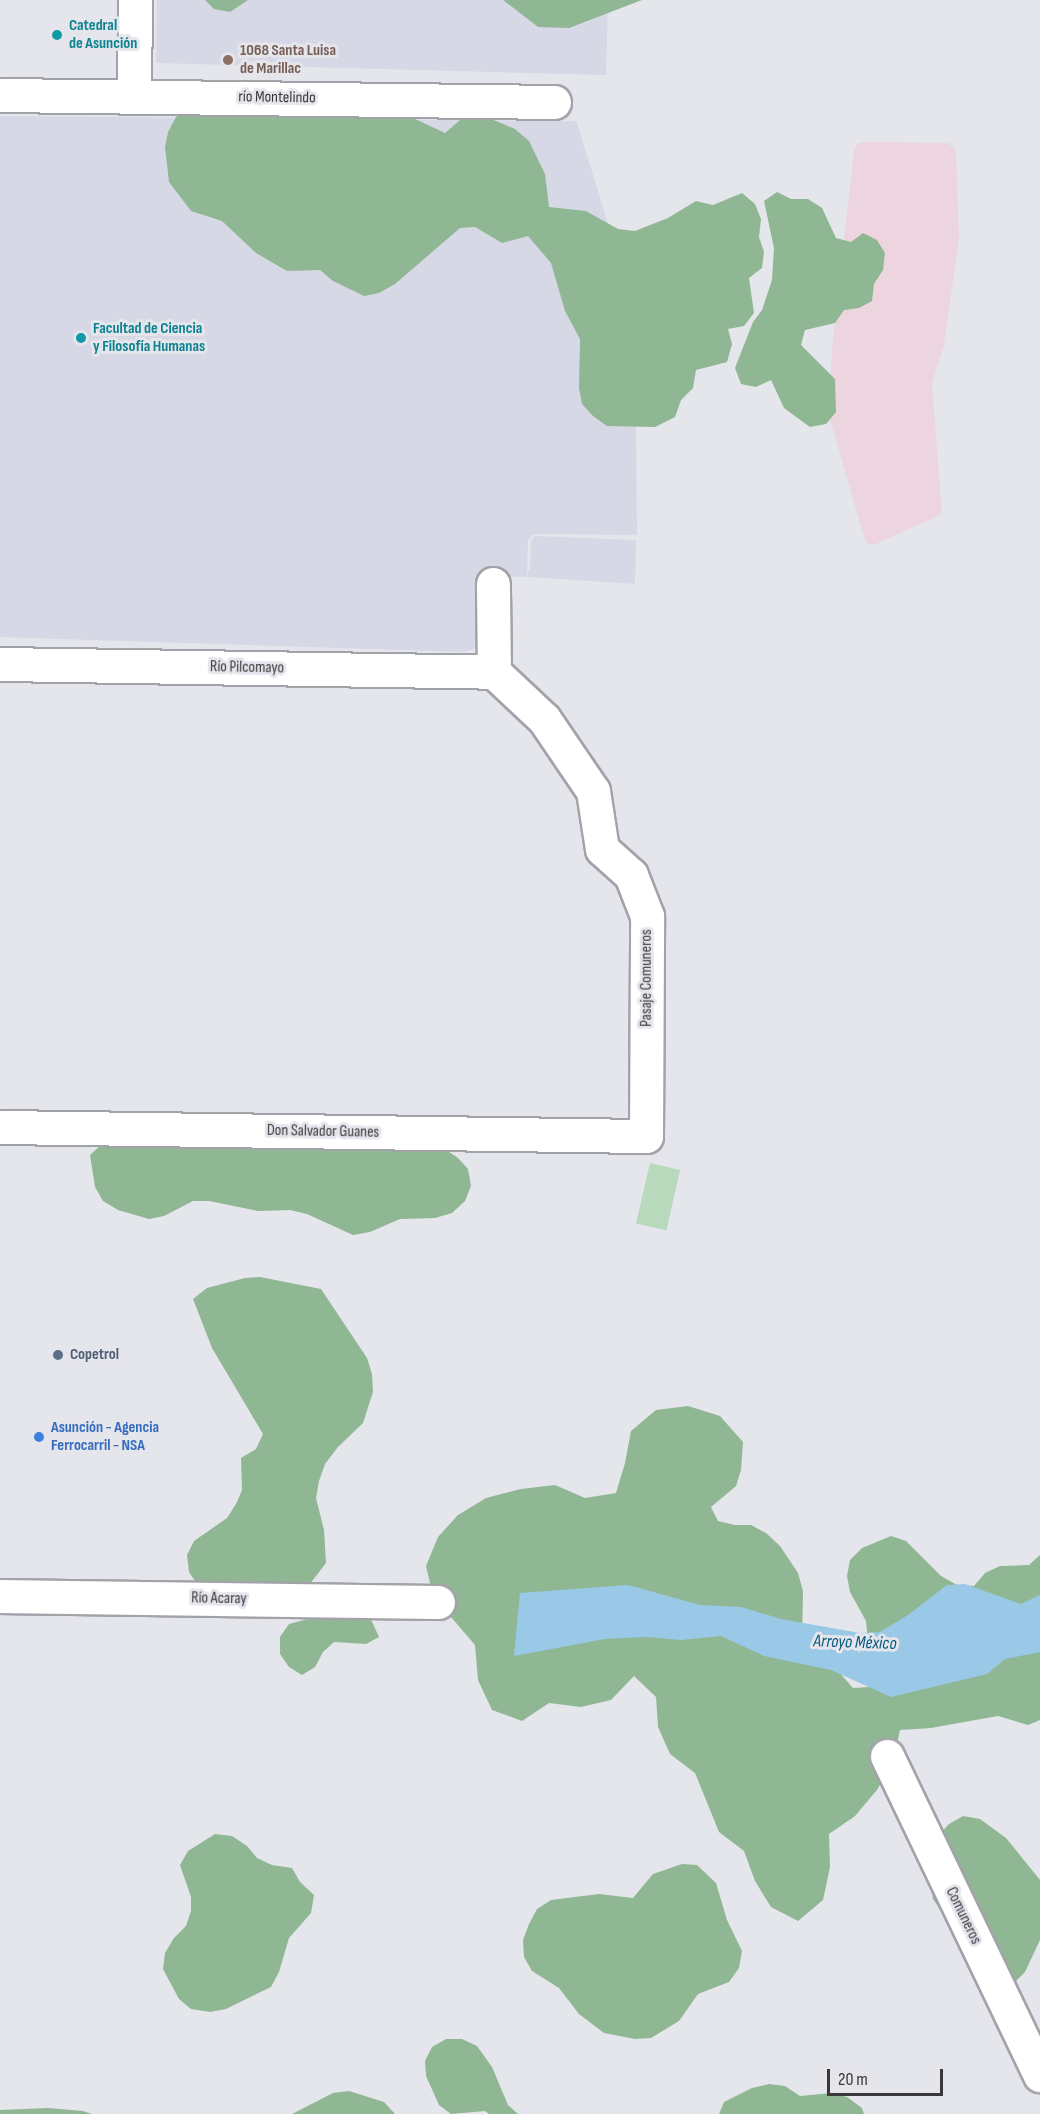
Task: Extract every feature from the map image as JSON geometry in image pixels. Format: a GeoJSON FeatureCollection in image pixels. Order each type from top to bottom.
{"type":"FeatureCollection","features":[{"type":"Feature","properties":{"kind":"street"},"geometry":{"type":"LineString","coordinates":[[134,96],[135,0]]}},
{"type":"Feature","properties":{"kind":"street","name":"río Montelindo"},"geometry":{"type":"LineString","coordinates":[[0,95],[554,102]]}},
{"type":"Feature","properties":{"kind":"street"},"geometry":{"type":"LineString","coordinates":[[493,584],[494,672]]}},
{"type":"Feature","properties":{"kind":"street","name":"Río Pilcomayo"},"geometry":{"type":"LineString","coordinates":[[0,664],[494,672]]}},
{"type":"Feature","properties":{"kind":"street","name":"Pasaje Comuneros"},"geometry":{"type":"LineString","coordinates":[[494,672],[544,719],[593,791],[602,849],[631,875],[647,916],[646,1136]]}},
{"type":"Feature","properties":{"kind":"street","name":"Don Salvador Guanes"},"geometry":{"type":"LineString","coordinates":[[0,1126],[646,1136]]}},
{"type":"Feature","properties":{"kind":"street","name":"Río Acaray"},"geometry":{"type":"LineString","coordinates":[[0,1596],[438,1602]]}},
{"type":"Feature","properties":{"kind":"street","name":"Comuneros"},"geometry":{"type":"LineString","coordinates":[[887,1756],[1040,2075]]}},
{"type":"Feature","properties":{"kind":"shaded area"},"geometry":{"type":"Polygon","coordinates":[[[157,0],[608,0],[606,75],[156,63],[157,0]]]}},
{"type":"Feature","properties":{"kind":"shaded area"},"geometry":{"type":"Polygon","coordinates":[[[0,116],[574,121],[577,123],[635,311],[637,535],[533,534],[528,540],[527,577],[484,576],[491,593],[474,649],[465,652],[0,637],[0,116]]]}},
{"type":"Feature","properties":{"kind":"shaded area"},"geometry":{"type":"Polygon","coordinates":[[[863,142],[948,143],[956,150],[959,238],[944,345],[932,383],[942,514],[876,544],[868,544],[865,540],[828,412],[833,338],[854,151],[857,144],[863,142]]]}},
{"type":"Feature","properties":{"kind":"shaded area"},"geometry":{"type":"Polygon","coordinates":[[[535,536],[636,540],[635,584],[529,577],[527,571],[530,571],[531,541],[535,536]]]}},
{"type":"Feature","properties":{"kind":"green space"},"geometry":{"type":"Polygon","coordinates":[[[205,0],[248,0],[230,12],[214,9],[205,0]]]}},
{"type":"Feature","properties":{"kind":"green space"},"geometry":{"type":"Polygon","coordinates":[[[503,0],[642,0],[569,28],[538,27],[503,0]]]}},
{"type":"Feature","properties":{"kind":"green space"},"geometry":{"type":"Polygon","coordinates":[[[203,100],[396,110],[445,133],[467,114],[482,115],[515,129],[529,141],[545,174],[549,207],[586,211],[618,229],[635,231],[668,218],[696,201],[713,205],[742,193],[755,204],[761,219],[759,237],[764,252],[762,268],[749,278],[754,313],[744,326],[728,329],[732,344],[727,362],[696,370],[693,388],[681,400],[675,417],[655,427],[607,426],[582,404],[579,388],[580,339],[565,311],[551,263],[528,236],[502,243],[475,227],[460,228],[395,284],[379,293],[364,296],[333,281],[320,270],[287,271],[256,253],[222,221],[191,211],[169,182],[165,147],[168,132],[176,117],[203,100]]]}},
{"type":"Feature","properties":{"kind":"green space"},"geometry":{"type":"Polygon","coordinates":[[[777,192],[791,199],[808,199],[822,208],[836,238],[851,242],[863,233],[877,240],[885,253],[883,270],[874,284],[872,301],[859,308],[844,310],[835,323],[805,330],[801,345],[835,379],[836,412],[826,424],[810,427],[784,408],[771,380],[756,387],[741,384],[735,368],[753,322],[762,310],[772,280],[774,248],[764,201],[777,192]]]}},
{"type":"Feature","properties":{"kind":"green space"},"geometry":{"type":"Polygon","coordinates":[[[392,1142],[443,1148],[458,1158],[468,1169],[471,1186],[465,1201],[452,1213],[435,1218],[400,1219],[370,1232],[353,1235],[307,1214],[290,1210],[258,1211],[209,1201],[193,1201],[164,1216],[149,1219],[118,1210],[103,1201],[95,1187],[90,1155],[102,1144],[363,1145],[378,1149],[392,1142]]]}},
{"type":"Feature","properties":{"kind":"green space"},"geometry":{"type":"Polygon","coordinates":[[[650,1163],[680,1170],[666,1230],[636,1223],[650,1163]]]}},
{"type":"Feature","properties":{"kind":"green space"},"geometry":{"type":"Polygon","coordinates":[[[260,1277],[321,1289],[367,1358],[372,1374],[373,1392],[363,1423],[338,1447],[325,1464],[319,1481],[316,1498],[324,1530],[326,1563],[309,1585],[199,1587],[189,1572],[187,1555],[194,1541],[227,1518],[236,1504],[242,1490],[241,1458],[256,1449],[263,1434],[212,1348],[193,1299],[207,1288],[245,1278],[260,1277]]]}},
{"type":"Feature","properties":{"kind":"green space"},"geometry":{"type":"Polygon","coordinates":[[[688,1406],[720,1416],[743,1442],[741,1470],[736,1486],[711,1507],[718,1521],[735,1525],[751,1525],[766,1533],[780,1546],[798,1573],[803,1591],[802,1641],[831,1663],[853,1688],[869,1687],[870,1661],[866,1621],[850,1592],[847,1576],[850,1560],[862,1548],[891,1536],[906,1541],[941,1576],[957,1585],[974,1586],[985,1573],[1000,1566],[1029,1565],[1040,1555],[1040,1720],[1028,1725],[998,1716],[931,1728],[900,1730],[893,1761],[877,1790],[855,1816],[829,1834],[830,1867],[823,1900],[798,1921],[771,1907],[755,1881],[744,1851],[719,1832],[695,1773],[670,1754],[658,1727],[656,1697],[634,1676],[611,1700],[581,1707],[549,1703],[522,1721],[492,1710],[478,1680],[475,1645],[433,1596],[426,1566],[438,1537],[458,1515],[486,1498],[521,1489],[555,1485],[585,1498],[616,1493],[631,1431],[656,1410],[688,1406]]]}},
{"type":"Feature","properties":{"kind":"green space"},"geometry":{"type":"Polygon","coordinates":[[[364,1604],[379,1637],[366,1644],[334,1642],[323,1652],[315,1667],[302,1675],[289,1667],[280,1654],[280,1637],[289,1624],[364,1604]]]}},
{"type":"Feature","properties":{"kind":"green space"},"geometry":{"type":"Polygon","coordinates":[[[963,1816],[980,1819],[1006,1838],[1040,1880],[1040,1940],[1025,1972],[1013,1984],[971,1932],[943,1914],[933,1899],[930,1882],[939,1835],[949,1824],[963,1816]]]}},
{"type":"Feature","properties":{"kind":"green space"},"geometry":{"type":"Polygon","coordinates":[[[215,1834],[232,1836],[247,1846],[257,1858],[272,1865],[292,1868],[300,1882],[314,1895],[311,1913],[289,1938],[279,1972],[271,1987],[226,2009],[210,2012],[191,2009],[179,1999],[163,1969],[165,1953],[174,1938],[186,1926],[191,1911],[191,1897],[180,1865],[188,1851],[215,1834]]]}},
{"type":"Feature","properties":{"kind":"green space"},"geometry":{"type":"Polygon","coordinates":[[[682,1864],[697,1865],[716,1883],[727,1920],[742,1951],[739,1968],[729,1982],[698,1994],[679,2021],[651,2038],[635,2039],[604,2033],[579,2014],[559,1988],[532,1971],[524,1957],[523,1940],[529,1924],[537,1909],[551,1900],[599,1894],[633,1898],[653,1874],[682,1864]]]}},
{"type":"Feature","properties":{"kind":"green space"},"geometry":{"type":"Polygon","coordinates":[[[446,2039],[462,2039],[477,2046],[492,2067],[508,2105],[518,2114],[489,2114],[485,2111],[451,2114],[439,2105],[426,2076],[425,2061],[432,2047],[446,2039]]]}},
{"type":"Feature","properties":{"kind":"green space"},"geometry":{"type":"Polygon","coordinates":[[[769,2084],[785,2086],[800,2096],[832,2093],[847,2097],[862,2108],[864,2114],[719,2114],[724,2102],[752,2088],[769,2084]]]}},
{"type":"Feature","properties":{"kind":"green space"},"geometry":{"type":"Polygon","coordinates":[[[349,2091],[384,2102],[395,2114],[292,2114],[333,2093],[349,2091]]]}},
{"type":"Feature","properties":{"kind":"green space"},"geometry":{"type":"Polygon","coordinates":[[[48,2108],[92,2114],[0,2114],[0,2110],[48,2108]]]}},
{"type":"Feature","properties":{"kind":"water","name":"Arroyo México"},"geometry":{"type":"Polygon","coordinates":[[[965,1584],[1021,1604],[1040,1595],[1040,1652],[1005,1659],[987,1674],[891,1697],[831,1670],[764,1656],[721,1636],[681,1640],[647,1637],[605,1639],[514,1656],[520,1593],[628,1585],[700,1605],[741,1607],[781,1619],[860,1633],[880,1632],[908,1615],[947,1585],[965,1584]]]}},
{"type":"Feature","properties":{"kind":"place","name":"Catedral de Asunción"},"geometry":{"type":"Point","coordinates":[57,35]}},
{"type":"Feature","properties":{"kind":"place","name":"1068 Santa Luisa de Marillac"},"geometry":{"type":"Point","coordinates":[228,60]}},
{"type":"Feature","properties":{"kind":"place","name":"Facultad de Ciencia y Filosofía Humanas"},"geometry":{"type":"Point","coordinates":[81,338]}},
{"type":"Feature","properties":{"kind":"place","name":"Copetrol"},"geometry":{"type":"Point","coordinates":[58,1355]}},
{"type":"Feature","properties":{"kind":"place","name":"Asunción - Agencia Ferrocarril - NSA"},"geometry":{"type":"Point","coordinates":[39,1437]}}]}
